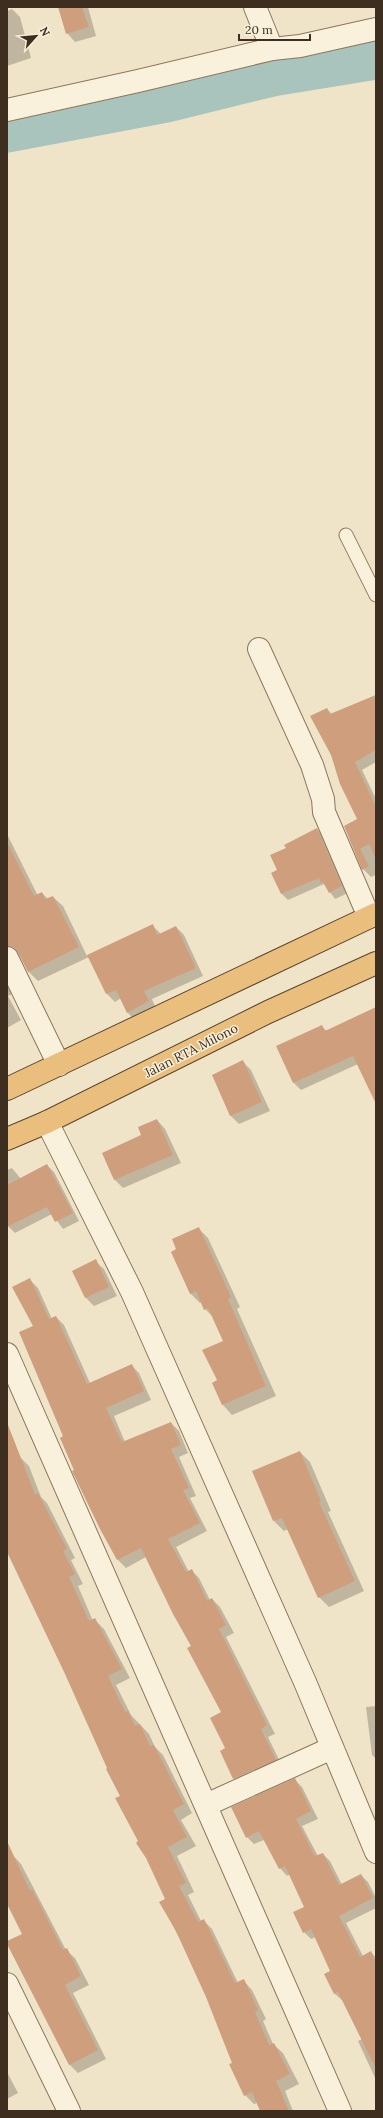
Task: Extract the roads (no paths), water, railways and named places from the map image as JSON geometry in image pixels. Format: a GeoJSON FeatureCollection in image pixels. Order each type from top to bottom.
{"type":"FeatureCollection","features":[{"type":"Feature","properties":{"kind":"highway"},"geometry":{"type":"LineString","coordinates":[[7,1089],[373,916]]}},
{"type":"Feature","properties":{"kind":"highway","name":"Jalan RTA Milono"},"geometry":{"type":"LineString","coordinates":[[7,1139],[47,1122],[268,1012],[376,963]]}},
{"type":"Feature","properties":{"kind":"street"},"geometry":{"type":"LineString","coordinates":[[255,7],[272,49]]}},
{"type":"Feature","properties":{"kind":"street"},"geometry":{"type":"LineString","coordinates":[[7,110],[138,82],[272,49],[300,46],[376,29]]}},
{"type":"Feature","properties":{"kind":"street"},"geometry":{"type":"LineString","coordinates":[[259,649],[312,766],[323,800],[324,812],[373,916]]}},
{"type":"Feature","properties":{"kind":"street"},"geometry":{"type":"LineString","coordinates":[[7,958],[59,1065]]}},
{"type":"Feature","properties":{"kind":"street"},"geometry":{"type":"LineString","coordinates":[[47,1122],[132,1292],[332,1748],[376,1852]]}},
{"type":"Feature","properties":{"kind":"street"},"geometry":{"type":"LineString","coordinates":[[7,1354],[340,2111]]}},
{"type":"Feature","properties":{"kind":"street"},"geometry":{"type":"LineString","coordinates":[[206,1805],[332,1748]]}},
{"type":"Feature","properties":{"kind":"street"},"geometry":{"type":"LineString","coordinates":[[7,1984],[69,2111]]}},
{"type":"Feature","properties":{"kind":"lane"},"geometry":{"type":"LineString","coordinates":[[346,535],[376,595]]}},
{"type":"Feature","properties":{"kind":"waterway"},"geometry":{"type":"LineString","coordinates":[[7,131],[166,101],[272,75],[376,58]]}}]}
